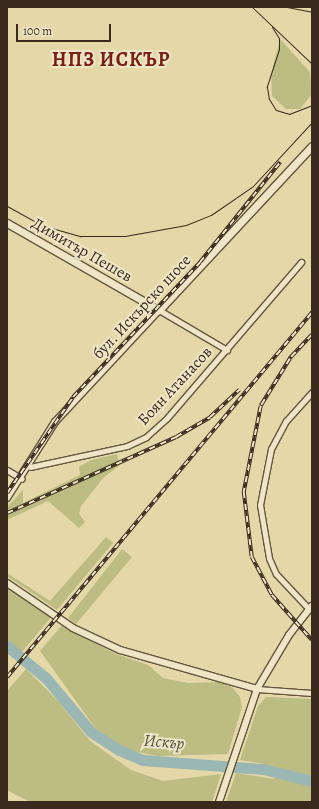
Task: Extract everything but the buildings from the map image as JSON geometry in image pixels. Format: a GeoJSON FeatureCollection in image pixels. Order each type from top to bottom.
{"type":"FeatureCollection","features":[{"type":"Feature","properties":{"kind":"main road","name":"бул. Искърско шосе"},"geometry":{"type":"LineString","coordinates":[[159,310],[312,146]]}},
{"type":"Feature","properties":{"kind":"main road","name":"Димитър Пешев"},"geometry":{"type":"LineString","coordinates":[[7,223],[159,310]]}},
{"type":"Feature","properties":{"kind":"street","name":"Боян Атанасов"},"geometry":{"type":"LineString","coordinates":[[30,467],[140,441],[167,418],[227,350],[301,262]]}},
{"type":"Feature","properties":{"kind":"street","name":"Димитър Пешев"},"geometry":{"type":"LineString","coordinates":[[159,310],[227,350]]}},
{"type":"Feature","properties":{"kind":"street","name":"бул. Искърско шосе"},"geometry":{"type":"LineString","coordinates":[[7,498],[22,480],[70,404],[159,310]]}},
{"type":"Feature","properties":{"kind":"street"},"geometry":{"type":"LineString","coordinates":[[219,802],[244,725],[258,689],[292,630],[311,607],[276,574],[269,558],[260,505],[271,449],[286,421],[312,392]]}},
{"type":"Feature","properties":{"kind":"street"},"geometry":{"type":"LineString","coordinates":[[7,470],[22,480]]}},
{"type":"Feature","properties":{"kind":"street"},"geometry":{"type":"LineString","coordinates":[[7,583],[73,628],[120,650],[258,689],[312,693]]}},
{"type":"Feature","properties":{"kind":"green space"},"geometry":{"type":"Polygon","coordinates":[[[280,39],[310,72],[312,94],[300,109],[286,109],[272,96],[271,75],[280,39]]]}},
{"type":"Feature","properties":{"kind":"green space"},"geometry":{"type":"Polygon","coordinates":[[[117,454],[120,465],[104,477],[81,506],[79,514],[85,522],[79,528],[48,501],[7,520],[7,507],[23,490],[23,503],[80,475],[79,467],[91,460],[117,454]]]}},
{"type":"Feature","properties":{"kind":"green space"},"geometry":{"type":"Polygon","coordinates":[[[106,537],[113,543],[57,610],[7,576],[7,573],[50,601],[106,537]]]}},
{"type":"Feature","properties":{"kind":"green space"},"geometry":{"type":"Polygon","coordinates":[[[122,549],[132,557],[76,624],[68,618],[122,549]]]}},
{"type":"Feature","properties":{"kind":"green space"},"geometry":{"type":"Polygon","coordinates":[[[7,586],[52,616],[22,652],[7,640],[7,586]]]}},
{"type":"Feature","properties":{"kind":"green space"},"geometry":{"type":"Polygon","coordinates":[[[62,625],[116,654],[148,665],[163,678],[188,683],[220,682],[232,687],[240,697],[242,707],[228,754],[158,756],[127,750],[96,729],[40,651],[62,625]]]}},
{"type":"Feature","properties":{"kind":"green space"},"geometry":{"type":"Polygon","coordinates":[[[26,669],[58,701],[90,741],[131,770],[163,781],[221,774],[212,802],[30,802],[7,790],[7,691],[26,669]]]}},
{"type":"Feature","properties":{"kind":"green space"},"geometry":{"type":"Polygon","coordinates":[[[266,697],[312,699],[312,802],[226,802],[236,773],[275,779],[265,764],[240,760],[258,706],[266,697]]]}},
{"type":"Feature","properties":{"kind":"waterway","name":"Искър"},"geometry":{"type":"LineString","coordinates":[[7,646],[46,678],[91,732],[119,750],[143,760],[263,769],[312,781]]}},
{"type":"Feature","properties":{"kind":"tram line"},"geometry":{"type":"LineString","coordinates":[[252,7],[312,64]]}},
{"type":"Feature","properties":{"kind":"tram line"},"geometry":{"type":"LineString","coordinates":[[287,7],[312,12]]}},
{"type":"Feature","properties":{"kind":"tram line"},"geometry":{"type":"LineString","coordinates":[[272,27],[279,38],[279,49],[267,87],[269,99],[276,110],[289,114],[312,105]]}},
{"type":"Feature","properties":{"kind":"tram line"},"geometry":{"type":"LineString","coordinates":[[7,206],[41,225],[80,236],[125,236],[186,225],[211,215],[253,186],[312,122]]}},
{"type":"Feature","properties":{"kind":"railway"},"geometry":{"type":"LineString","coordinates":[[7,493],[73,397],[200,262],[280,162]]}},
{"type":"Feature","properties":{"kind":"railway"},"geometry":{"type":"LineString","coordinates":[[7,677],[312,312]]}},
{"type":"Feature","properties":{"kind":"railway"},"geometry":{"type":"LineString","coordinates":[[312,335],[290,359],[261,406],[244,492],[252,557],[272,595],[312,640]]}},
{"type":"Feature","properties":{"kind":"railway"},"geometry":{"type":"LineString","coordinates":[[7,513],[176,437],[210,417],[239,390]]}},
{"type":"Feature","properties":{"kind":"district","name":"НПЗ ИСКЪР"},"geometry":{"type":"Point","coordinates":[111,59]}}]}
